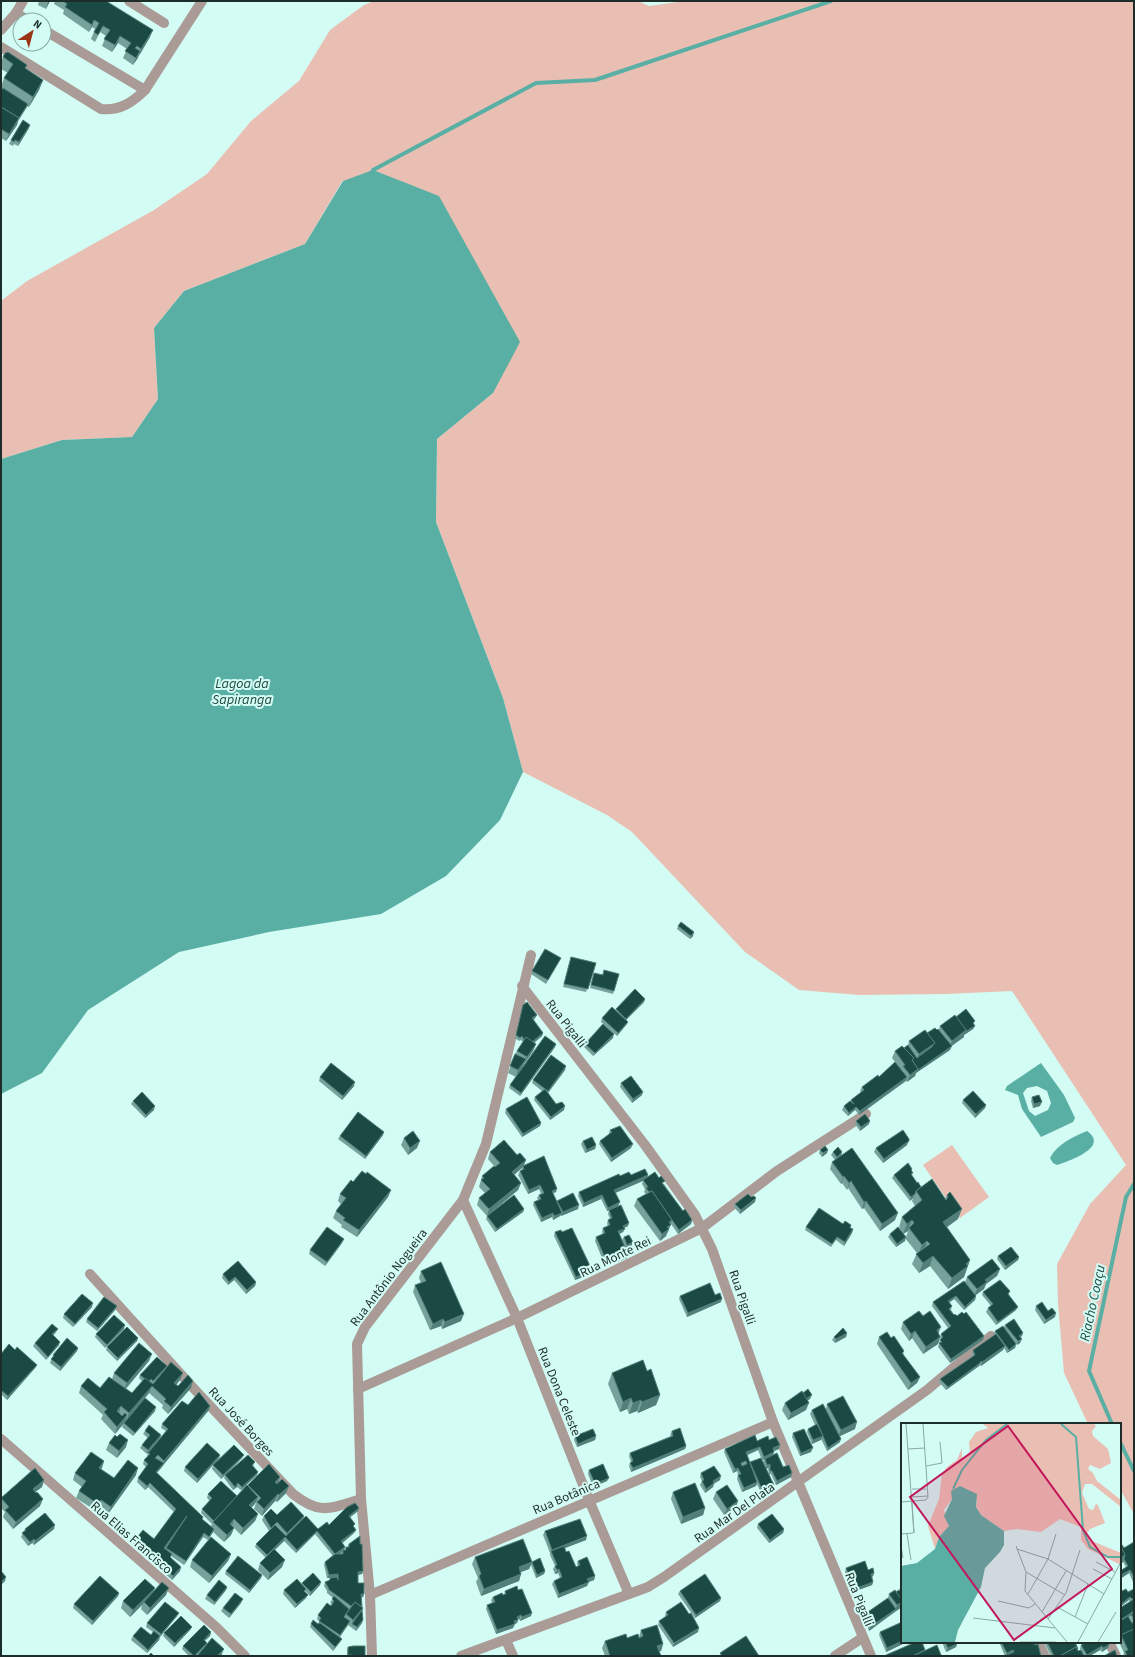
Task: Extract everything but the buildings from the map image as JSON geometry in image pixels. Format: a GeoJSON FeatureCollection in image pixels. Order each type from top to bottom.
{"type":"FeatureCollection","features":[{"type":"Feature","properties":{"kind":"street"},"geometry":{"type":"LineString","coordinates":[[17,12],[23,1]]}},
{"type":"Feature","properties":{"kind":"street"},"geometry":{"type":"LineString","coordinates":[[129,1],[164,23]]}},
{"type":"Feature","properties":{"kind":"street"},"geometry":{"type":"LineString","coordinates":[[1,48],[101,108],[107,109],[124,106],[132,102],[145,90],[202,1]]}},
{"type":"Feature","properties":{"kind":"street"},"geometry":{"type":"LineString","coordinates":[[1,30],[12,18]]}},
{"type":"Feature","properties":{"kind":"street"},"geometry":{"type":"LineString","coordinates":[[52,35],[145,90]]}},
{"type":"Feature","properties":{"kind":"street","name":"Rua Antônio Nogueira"},"geometry":{"type":"LineString","coordinates":[[372,1656],[370,1595],[361,1499],[356,1357],[359,1336],[463,1200],[486,1144],[530,954]]}},
{"type":"Feature","properties":{"kind":"street","name":"Rua Pigalli"},"geometry":{"type":"LineString","coordinates":[[522,986],[646,1145],[695,1214],[712,1249],[773,1422],[862,1638],[871,1656]]}},
{"type":"Feature","properties":{"kind":"street","name":"Rua Monte Rei"},"geometry":{"type":"LineString","coordinates":[[358,1389],[517,1318],[702,1228],[777,1171],[866,1114]]}},
{"type":"Feature","properties":{"kind":"street","name":"Rua Dona Celeste"},"geometry":{"type":"LineString","coordinates":[[463,1200],[517,1318],[589,1500],[629,1594]]}},
{"type":"Feature","properties":{"kind":"street","name":"Rua José Borges"},"geometry":{"type":"LineString","coordinates":[[90,1274],[197,1392],[293,1494],[309,1505],[328,1509],[361,1499]]}},
{"type":"Feature","properties":{"kind":"street","name":"Rua Mar Del Plata"},"geometry":{"type":"LineString","coordinates":[[461,1656],[648,1587],[799,1483],[927,1390],[991,1336]]}},
{"type":"Feature","properties":{"kind":"street","name":"Rua Botânica"},"geometry":{"type":"LineString","coordinates":[[370,1595],[773,1422]]}},
{"type":"Feature","properties":{"kind":"street","name":"Rua Elias Francisco"},"geometry":{"type":"LineString","coordinates":[[1,1439],[216,1626],[245,1656]]}},
{"type":"Feature","properties":{"kind":"street"},"geometry":{"type":"LineString","coordinates":[[835,1656],[862,1638]]}},
{"type":"Feature","properties":{"kind":"street"},"geometry":{"type":"LineString","coordinates":[[506,1640],[513,1656]]}},
{"type":"Feature","properties":{"kind":"street"},"geometry":{"type":"LineString","coordinates":[[1038,1643],[1045,1656]]}},
{"type":"Feature","properties":{"kind":"street"},"geometry":{"type":"LineString","coordinates":[[1110,1643],[1116,1656]]}},
{"type":"Feature","properties":{"kind":"shaded area"},"geometry":{"type":"Polygon","coordinates":[[[374,1],[638,1],[649,6],[685,1],[1134,1],[1134,1514],[1121,1491],[1121,1423],[1088,1423],[1064,1373],[1058,1304],[1057,1264],[1090,1204],[1126,1165],[1012,991],[946,994],[859,995],[799,990],[745,952],[632,832],[607,815],[523,772],[503,698],[436,522],[437,439],[493,393],[343,180],[305,244],[184,291],[154,328],[158,399],[132,437],[62,440],[1,459],[1,301],[27,281],[154,210],[207,174],[251,121],[299,81],[330,30],[364,5],[374,1]]]}},
{"type":"Feature","properties":{"kind":"shaded area"},"geometry":{"type":"Polygon","coordinates":[[[952,1145],[989,1197],[960,1218],[923,1165],[952,1145]]]}},
{"type":"Feature","properties":{"kind":"water","name":"Lagoa da Sapiranga"},"geometry":{"type":"Polygon","coordinates":[[[373,170],[439,196],[520,342],[493,393],[437,439],[436,522],[503,698],[523,772],[500,820],[446,876],[381,914],[269,932],[179,952],[88,1010],[42,1073],[1,1094],[1,459],[62,440],[132,437],[158,399],[154,328],[184,291],[305,244],[343,181],[373,170]]]}},
{"type":"Feature","properties":{"kind":"water"},"geometry":{"type":"Polygon","coordinates":[[[1041,1063],[1064,1095],[1075,1118],[1073,1122],[1041,1137],[1022,1109],[1018,1095],[1005,1090],[1007,1086],[1041,1063]],[[1037,1086],[1027,1088],[1023,1093],[1029,1111],[1035,1116],[1048,1110],[1051,1103],[1047,1091],[1037,1086]]]}},
{"type":"Feature","properties":{"kind":"water"},"geometry":{"type":"Polygon","coordinates":[[[1087,1131],[1093,1137],[1094,1142],[1091,1148],[1078,1157],[1057,1165],[1053,1163],[1050,1158],[1061,1145],[1071,1138],[1087,1131]]]}},
{"type":"Feature","properties":{"kind":"waterway"},"geometry":{"type":"LineString","coordinates":[[371,175],[373,170],[536,83],[595,80],[831,1]]}},
{"type":"Feature","properties":{"kind":"waterway","name":"Riacho Coaçu"},"geometry":{"type":"LineString","coordinates":[[1112,1423],[1089,1371],[1126,1197],[1134,1184]]}},
{"type":"Feature","properties":{"kind":"waterway","name":"Riacho Coaçu"},"geometry":{"type":"LineString","coordinates":[[1121,1444],[1134,1471]]}}]}
